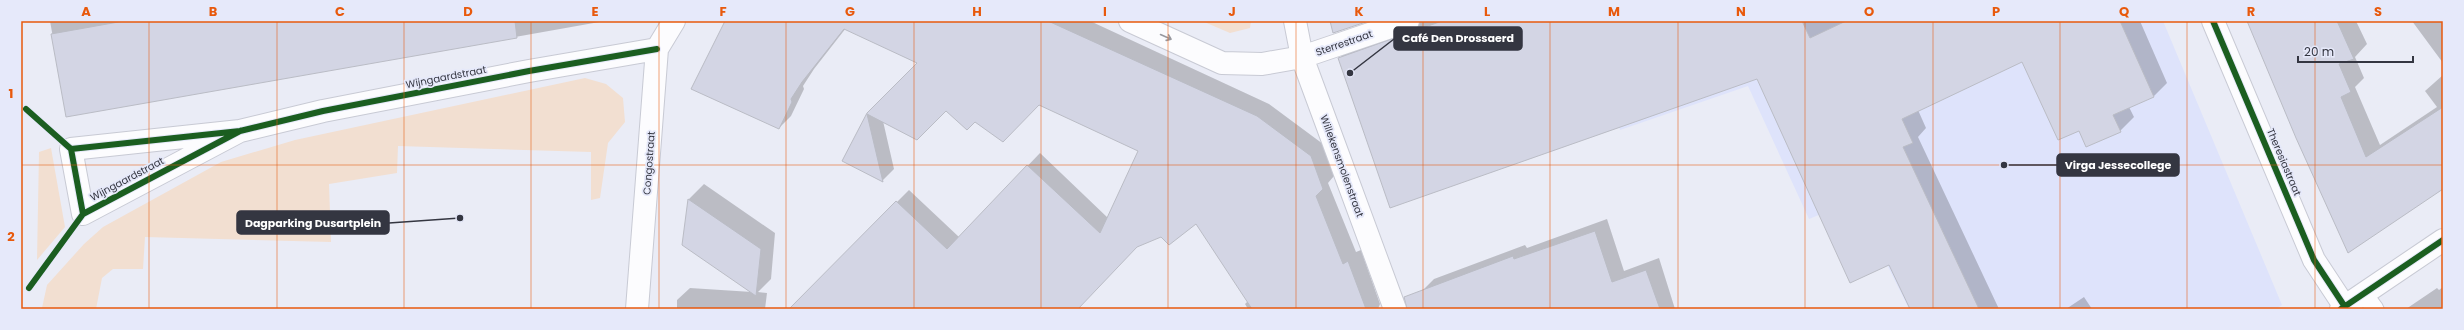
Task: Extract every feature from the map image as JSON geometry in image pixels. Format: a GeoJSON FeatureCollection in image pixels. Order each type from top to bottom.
{"type":"FeatureCollection","features":[{"type":"Feature","properties":{"kind":"street","name":"Congostraat"},"geometry":{"type":"LineString","coordinates":[[637,309],[657,49],[674,21]]}},
{"type":"Feature","properties":{"kind":"street","name":"Sterrestraat"},"geometry":{"type":"LineString","coordinates":[[1130,21],[1222,63],[1262,64],[1302,57],[1408,21]]}},
{"type":"Feature","properties":{"kind":"street","name":"Willekensmolenstraat"},"geometry":{"type":"LineString","coordinates":[[1295,21],[1302,57],[1395,309]]}},
{"type":"Feature","properties":{"kind":"street","name":"Theresiastraat"},"geometry":{"type":"LineString","coordinates":[[2213,21],[2314,260],[2343,308]]}},
{"type":"Feature","properties":{"kind":"street","name":"Wijngaardstraat"},"geometry":{"type":"LineString","coordinates":[[240,131],[83,214],[71,149],[240,131],[323,111],[513,74],[657,49]]}},
{"type":"Feature","properties":{"kind":"street"},"geometry":{"type":"LineString","coordinates":[[2343,308],[2370,301],[2443,240]]}},
{"type":"Feature","properties":{"kind":"shaded area"},"geometry":{"type":"Polygon","coordinates":[[[1202,21],[1251,21],[1250,28],[1230,33],[1202,21]]]}},
{"type":"Feature","properties":{"kind":"shaded area"},"geometry":{"type":"Polygon","coordinates":[[[1583,21],[2163,21],[2282,305],[2276,309],[1909,309],[1855,200],[1809,219],[1748,86],[1620,130],[1583,21]]]}},
{"type":"Feature","properties":{"kind":"shaded area"},"geometry":{"type":"Polygon","coordinates":[[[585,78],[606,84],[623,98],[625,122],[608,143],[600,198],[591,200],[591,152],[398,146],[397,173],[329,184],[331,242],[145,237],[143,269],[113,269],[102,278],[96,309],[42,308],[47,285],[84,244],[103,227],[221,162],[295,140],[585,78]]]}},
{"type":"Feature","properties":{"kind":"shaded area"},"geometry":{"type":"Polygon","coordinates":[[[51,148],[65,227],[37,260],[39,152],[51,148]]]}},
{"type":"Feature","properties":{"kind":"building"},"geometry":{"type":"Polygon","coordinates":[[[124,21],[515,21],[517,38],[66,117],[51,34],[124,21]]]}},
{"type":"Feature","properties":{"kind":"building"},"geometry":{"type":"Polygon","coordinates":[[[725,21],[1048,21],[1257,116],[1311,156],[1323,189],[1316,196],[1343,264],[1348,261],[1366,309],[1252,309],[1196,224],[1169,245],[1161,237],[1137,247],[1078,309],[789,309],[896,201],[947,249],[1027,165],[1100,233],[1138,151],[1039,105],[1003,142],[975,122],[967,130],[946,111],[917,140],[867,114],[883,182],[842,161],[867,113],[917,63],[844,29],[802,82],[791,99],[792,102],[779,129],[691,89],[725,21]]]}},
{"type":"Feature","properties":{"kind":"building"},"geometry":{"type":"Polygon","coordinates":[[[1330,21],[1369,21],[1333,33],[1330,21]]]}},
{"type":"Feature","properties":{"kind":"building"},"geometry":{"type":"Polygon","coordinates":[[[1442,21],[1802,21],[1810,38],[1846,21],[2120,21],[2154,97],[2113,115],[2121,132],[2086,147],[2079,131],[2058,140],[2022,62],[1902,119],[1913,143],[1903,147],[1979,309],[1910,309],[1889,265],[1850,283],[1757,79],[1390,208],[1338,58],[1442,21]]]}},
{"type":"Feature","properties":{"kind":"building"},"geometry":{"type":"Polygon","coordinates":[[[2247,21],[2337,21],[2354,59],[2339,64],[2351,92],[2341,97],[2366,157],[2443,107],[2443,189],[2348,253],[2296,138],[2247,21]]]}},
{"type":"Feature","properties":{"kind":"building"},"geometry":{"type":"Polygon","coordinates":[[[688,199],[761,249],[756,296],[682,245],[688,199]]]}},
{"type":"Feature","properties":{"kind":"building"},"geometry":{"type":"Polygon","coordinates":[[[1595,231],[1612,282],[1646,270],[1660,309],[1407,309],[1404,297],[1513,256],[1514,259],[1595,231]]]}},
{"type":"Feature","properties":{"kind":"cycle path"},"geometry":{"type":"LineString","coordinates":[[2213,21],[2314,260],[2345,307]]}},
{"type":"Feature","properties":{"kind":"cycle path"},"geometry":{"type":"LineString","coordinates":[[240,131],[83,214],[71,149],[240,131],[323,111],[529,71],[657,49]]}},
{"type":"Feature","properties":{"kind":"cycle path"},"geometry":{"type":"LineString","coordinates":[[26,109],[71,149]]}},
{"type":"Feature","properties":{"kind":"cycle path"},"geometry":{"type":"LineString","coordinates":[[29,288],[83,214]]}},
{"type":"Feature","properties":{"kind":"cycle path"},"geometry":{"type":"LineString","coordinates":[[2341,309],[2443,240]]}},
{"type":"Feature","properties":{"kind":"place","name":"Café Den Drossaerd"},"geometry":{"type":"Point","coordinates":[1350,73]}},
{"type":"Feature","properties":{"kind":"place","name":"Virga Jessecollege"},"geometry":{"type":"Point","coordinates":[2004,165]}},
{"type":"Feature","properties":{"kind":"place","name":"Dagparking Dusartplein"},"geometry":{"type":"Point","coordinates":[460,218]}}]}
